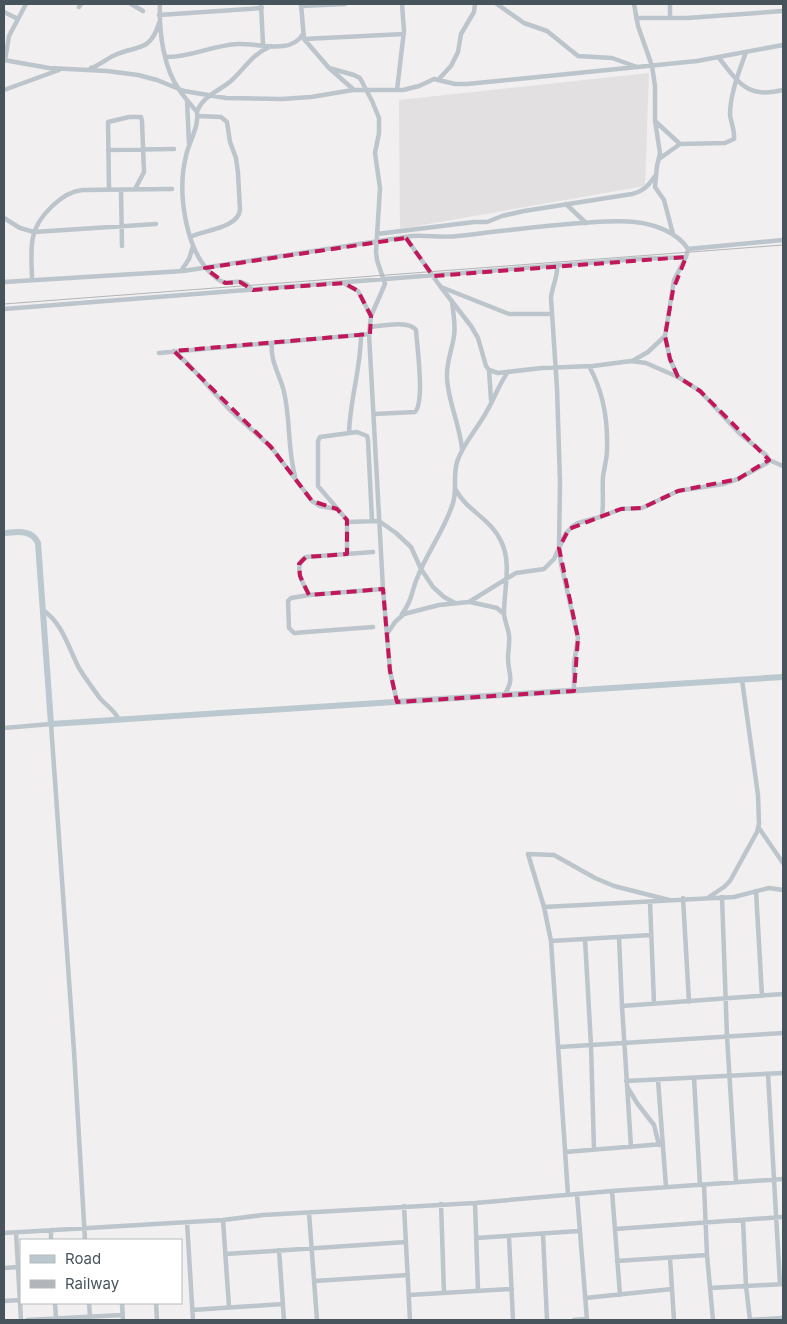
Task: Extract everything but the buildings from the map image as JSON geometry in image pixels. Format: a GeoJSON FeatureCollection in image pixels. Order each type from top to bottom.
{"type":"FeatureCollection","features":[{"type":"Feature","properties":{"kind":"main road"},"geometry":{"type":"LineString","coordinates":[[4,533],[29,533],[36,538],[39,547],[51,724],[783,678]]}},
{"type":"Feature","properties":{"kind":"street"},"geometry":{"type":"LineString","coordinates":[[26,4],[9,36],[4,60],[33,66],[148,77],[179,90],[208,96],[282,99],[311,97],[354,90],[415,88],[434,79],[466,84],[638,68],[719,58],[783,45]]}},
{"type":"Feature","properties":{"kind":"street"},"geometry":{"type":"LineString","coordinates":[[131,4],[142,11]]}},
{"type":"Feature","properties":{"kind":"street"},"geometry":{"type":"LineString","coordinates":[[160,4],[165,57],[179,90],[197,114],[221,117],[228,122],[230,142],[238,172],[239,216],[232,223],[190,237]]}},
{"type":"Feature","properties":{"kind":"street"},"geometry":{"type":"LineString","coordinates":[[345,4],[301,5],[304,37],[329,68],[354,90]]}},
{"type":"Feature","properties":{"kind":"street"},"geometry":{"type":"LineString","coordinates":[[397,90],[404,34],[402,4]]}},
{"type":"Feature","properties":{"kind":"street"},"geometry":{"type":"LineString","coordinates":[[439,79],[450,66],[458,52],[461,34],[474,12],[474,4]]}},
{"type":"Feature","properties":{"kind":"street"},"geometry":{"type":"LineString","coordinates":[[497,4],[524,23],[547,32],[578,56],[612,58],[638,68]]}},
{"type":"Feature","properties":{"kind":"street"},"geometry":{"type":"LineString","coordinates":[[634,4],[636,18],[652,66],[655,86],[655,121],[660,146],[655,187],[664,200],[673,234]]}},
{"type":"Feature","properties":{"kind":"street"},"geometry":{"type":"LineString","coordinates":[[670,4],[670,17]]}},
{"type":"Feature","properties":{"kind":"street"},"geometry":{"type":"LineString","coordinates":[[160,17],[261,6],[263,44]]}},
{"type":"Feature","properties":{"kind":"street"},"geometry":{"type":"LineString","coordinates":[[636,18],[687,18],[783,11]]}},
{"type":"Feature","properties":{"kind":"street"},"geometry":{"type":"LineString","coordinates":[[4,12],[18,19]]}},
{"type":"Feature","properties":{"kind":"street"},"geometry":{"type":"LineString","coordinates":[[87,70],[104,63],[117,54],[146,45],[157,29],[160,17]]}},
{"type":"Feature","properties":{"kind":"street"},"geometry":{"type":"LineString","coordinates":[[165,57],[180,56],[223,45],[292,45],[304,37],[404,34]]}},
{"type":"Feature","properties":{"kind":"street"},"geometry":{"type":"LineString","coordinates":[[253,290],[241,282],[225,283],[205,268],[190,237],[183,196],[183,172],[189,145],[197,124],[200,104],[208,96],[233,79],[256,54],[272,46]]}},
{"type":"Feature","properties":{"kind":"street"},"geometry":{"type":"LineString","coordinates":[[659,159],[680,144],[725,143],[734,139],[730,111],[736,80],[746,52]]}},
{"type":"Feature","properties":{"kind":"street"},"geometry":{"type":"LineString","coordinates":[[719,58],[736,80],[750,90],[762,93],[783,90]]}},
{"type":"Feature","properties":{"kind":"street"},"geometry":{"type":"LineString","coordinates":[[329,68],[358,77],[375,108],[379,122],[376,146],[380,188],[376,242],[377,260],[385,286],[371,316],[369,334],[383,589],[390,671],[397,702]]}},
{"type":"Feature","properties":{"kind":"street"},"geometry":{"type":"LineString","coordinates":[[4,90],[63,69]]}},
{"type":"Feature","properties":{"kind":"street"},"geometry":{"type":"LineString","coordinates":[[187,99],[189,145]]}},
{"type":"Feature","properties":{"kind":"street"},"geometry":{"type":"LineString","coordinates":[[109,190],[108,122],[129,117],[140,117],[144,149],[144,172],[135,189]]}},
{"type":"Feature","properties":{"kind":"street"},"geometry":{"type":"LineString","coordinates":[[655,121],[680,144]]}},
{"type":"Feature","properties":{"kind":"street"},"geometry":{"type":"LineString","coordinates":[[108,150],[174,148]]}},
{"type":"Feature","properties":{"kind":"street"},"geometry":{"type":"LineString","coordinates":[[377,234],[487,222],[508,214],[640,192],[648,187],[655,176]]}},
{"type":"Feature","properties":{"kind":"street"},"geometry":{"type":"LineString","coordinates":[[32,280],[32,241],[34,232],[52,206],[68,193],[82,190],[172,189]]}},
{"type":"Feature","properties":{"kind":"street"},"geometry":{"type":"LineString","coordinates":[[121,190],[122,246]]}},
{"type":"Feature","properties":{"kind":"street"},"geometry":{"type":"LineString","coordinates":[[566,204],[586,223]]}},
{"type":"Feature","properties":{"kind":"street"},"geometry":{"type":"LineString","coordinates":[[4,218],[20,228],[34,232],[156,224]]}},
{"type":"Feature","properties":{"kind":"street"},"geometry":{"type":"LineString","coordinates":[[4,282],[181,271],[417,236],[450,237],[586,223],[636,222],[673,234],[683,241],[688,248],[686,257],[674,280],[666,336],[670,359],[678,377]]}},
{"type":"Feature","properties":{"kind":"street"},"geometry":{"type":"LineString","coordinates":[[406,238],[440,286],[472,326],[489,370],[491,402]]}},
{"type":"Feature","properties":{"kind":"street"},"geometry":{"type":"LineString","coordinates":[[688,248],[783,240]]}},
{"type":"Feature","properties":{"kind":"street"},"geometry":{"type":"LineString","coordinates":[[181,271],[189,259],[193,246]]}},
{"type":"Feature","properties":{"kind":"street"},"geometry":{"type":"LineString","coordinates":[[4,309],[639,259],[686,257]]}},
{"type":"Feature","properties":{"kind":"street"},"geometry":{"type":"LineString","coordinates":[[556,266],[557,275],[552,286],[551,314],[560,482],[559,548],[578,638],[574,663],[574,691]]}},
{"type":"Feature","properties":{"kind":"street"},"geometry":{"type":"LineString","coordinates":[[344,283],[358,291],[371,316]]}},
{"type":"Feature","properties":{"kind":"street"},"geometry":{"type":"LineString","coordinates":[[440,286],[509,314],[551,314]]}},
{"type":"Feature","properties":{"kind":"street"},"geometry":{"type":"LineString","coordinates":[[452,301],[454,334],[446,377],[461,433],[462,449]]}},
{"type":"Feature","properties":{"kind":"street"},"geometry":{"type":"LineString","coordinates":[[370,327],[407,324],[414,327],[416,330],[420,389],[419,406],[415,412],[374,414]]}},
{"type":"Feature","properties":{"kind":"street"},"geometry":{"type":"LineString","coordinates":[[349,432],[350,414],[359,371],[361,334]]}},
{"type":"Feature","properties":{"kind":"street"},"geometry":{"type":"LineString","coordinates":[[159,353],[369,334]]}},
{"type":"Feature","properties":{"kind":"street"},"geometry":{"type":"LineString","coordinates":[[631,361],[648,352],[666,336]]}},
{"type":"Feature","properties":{"kind":"street"},"geometry":{"type":"LineString","coordinates":[[272,343],[272,357],[287,403],[290,454],[296,480]]}},
{"type":"Feature","properties":{"kind":"street"},"geometry":{"type":"LineString","coordinates":[[174,351],[229,409],[271,447],[312,502],[320,506],[338,509]]}},
{"type":"Feature","properties":{"kind":"street"},"geometry":{"type":"LineString","coordinates":[[489,370],[508,372],[631,361],[646,363],[678,377],[700,391],[739,433],[766,454],[769,460],[783,466]]}},
{"type":"Feature","properties":{"kind":"street"},"geometry":{"type":"LineString","coordinates":[[590,366],[602,399],[607,437],[602,516]]}},
{"type":"Feature","properties":{"kind":"street"},"geometry":{"type":"LineString","coordinates":[[387,634],[402,616],[411,601],[415,582],[453,504],[456,488],[455,469],[462,449],[487,411],[508,372]]}},
{"type":"Feature","properties":{"kind":"street"},"geometry":{"type":"LineString","coordinates":[[348,554],[347,522],[318,486],[318,442],[322,435],[349,432],[363,433],[367,436],[372,521]]}},
{"type":"Feature","properties":{"kind":"street"},"geometry":{"type":"LineString","coordinates":[[469,602],[521,571],[544,569],[549,566],[566,533],[573,526],[621,509],[642,508],[678,491],[723,484],[738,479],[767,463],[769,460]]}},
{"type":"Feature","properties":{"kind":"street"},"geometry":{"type":"LineString","coordinates":[[456,488],[460,497],[488,522],[502,542],[505,553],[507,578],[504,614],[509,634],[508,658],[511,682],[505,694]]}},
{"type":"Feature","properties":{"kind":"street"},"geometry":{"type":"LineString","coordinates":[[347,522],[379,521],[405,540],[411,547],[421,569],[439,593],[455,603]]}},
{"type":"Feature","properties":{"kind":"street"},"geometry":{"type":"LineString","coordinates":[[309,595],[300,576],[300,561],[306,557],[373,552]]}},
{"type":"Feature","properties":{"kind":"street"},"geometry":{"type":"LineString","coordinates":[[373,627],[291,632],[289,628],[288,601],[291,598],[309,595],[383,589]]}},
{"type":"Feature","properties":{"kind":"street"},"geometry":{"type":"LineString","coordinates":[[402,616],[414,610],[469,602],[496,608],[504,614]]}},
{"type":"Feature","properties":{"kind":"street"},"geometry":{"type":"LineString","coordinates":[[43,610],[52,616],[60,627],[84,675],[102,701],[117,715],[119,720]]}},
{"type":"Feature","properties":{"kind":"street"},"geometry":{"type":"LineString","coordinates":[[708,898],[730,881],[759,828],[758,795],[742,680]]}},
{"type":"Feature","properties":{"kind":"street"},"geometry":{"type":"LineString","coordinates":[[4,728],[51,724],[85,1239]]}},
{"type":"Feature","properties":{"kind":"street"},"geometry":{"type":"LineString","coordinates":[[759,828],[783,863]]}},
{"type":"Feature","properties":{"kind":"street"},"geometry":{"type":"LineString","coordinates":[[568,1195],[551,941],[544,907],[528,854],[554,855],[595,878],[614,886],[669,900]]}},
{"type":"Feature","properties":{"kind":"street"},"geometry":{"type":"LineString","coordinates":[[544,907],[741,896],[769,888],[783,890]]}},
{"type":"Feature","properties":{"kind":"street"},"geometry":{"type":"LineString","coordinates":[[756,891],[762,996]]}},
{"type":"Feature","properties":{"kind":"street"},"geometry":{"type":"LineString","coordinates":[[722,897],[727,1036],[736,1182]]}},
{"type":"Feature","properties":{"kind":"street"},"geometry":{"type":"LineString","coordinates":[[683,898],[690,1002]]}},
{"type":"Feature","properties":{"kind":"street"},"geometry":{"type":"LineString","coordinates":[[650,902],[654,1003]]}},
{"type":"Feature","properties":{"kind":"street"},"geometry":{"type":"LineString","coordinates":[[551,941],[651,935]]}},
{"type":"Feature","properties":{"kind":"street"},"geometry":{"type":"LineString","coordinates":[[619,937],[631,1147]]}},
{"type":"Feature","properties":{"kind":"street"},"geometry":{"type":"LineString","coordinates":[[585,939],[591,1044],[594,1150]]}},
{"type":"Feature","properties":{"kind":"street"},"geometry":{"type":"LineString","coordinates":[[622,1006],[783,994]]}},
{"type":"Feature","properties":{"kind":"street"},"geometry":{"type":"LineString","coordinates":[[559,1047],[783,1033]]}},
{"type":"Feature","properties":{"kind":"street"},"geometry":{"type":"LineString","coordinates":[[626,1083],[783,1073]]}},
{"type":"Feature","properties":{"kind":"street"},"geometry":{"type":"LineString","coordinates":[[710,1288],[782,1284],[781,1250],[775,1218],[768,1074]]}},
{"type":"Feature","properties":{"kind":"street"},"geometry":{"type":"LineString","coordinates":[[694,1078],[713,1320]]}},
{"type":"Feature","properties":{"kind":"street"},"geometry":{"type":"LineString","coordinates":[[658,1080],[661,1144],[666,1187]]}},
{"type":"Feature","properties":{"kind":"street"},"geometry":{"type":"LineString","coordinates":[[626,1083],[637,1103],[654,1124],[661,1144]]}},
{"type":"Feature","properties":{"kind":"street"},"geometry":{"type":"LineString","coordinates":[[565,1152],[661,1144]]}},
{"type":"Feature","properties":{"kind":"street"},"geometry":{"type":"LineString","coordinates":[[4,1234],[223,1220],[263,1215],[474,1203],[783,1179]]}},
{"type":"Feature","properties":{"kind":"street"},"geometry":{"type":"LineString","coordinates":[[612,1191],[620,1295]]}},
{"type":"Feature","properties":{"kind":"street"},"geometry":{"type":"LineString","coordinates":[[574,1320],[587,1320],[577,1194]]}},
{"type":"Feature","properties":{"kind":"street"},"geometry":{"type":"LineString","coordinates":[[474,1203],[478,1291]]}},
{"type":"Feature","properties":{"kind":"street"},"geometry":{"type":"LineString","coordinates":[[441,1204],[444,1293]]}},
{"type":"Feature","properties":{"kind":"street"},"geometry":{"type":"LineString","coordinates":[[404,1206],[410,1320]]}},
{"type":"Feature","properties":{"kind":"street"},"geometry":{"type":"LineString","coordinates":[[309,1213],[317,1320]]}},
{"type":"Feature","properties":{"kind":"street"},"geometry":{"type":"LineString","coordinates":[[615,1229],[783,1217]]}},
{"type":"Feature","properties":{"kind":"street"},"geometry":{"type":"LineString","coordinates":[[223,1220],[229,1307]]}},
{"type":"Feature","properties":{"kind":"street"},"geometry":{"type":"LineString","coordinates":[[743,1220],[746,1286],[750,1320],[783,1318]]}},
{"type":"Feature","properties":{"kind":"street"},"geometry":{"type":"LineString","coordinates":[[187,1222],[193,1320]]}},
{"type":"Feature","properties":{"kind":"street"},"geometry":{"type":"LineString","coordinates":[[51,1230],[52,1239]]}},
{"type":"Feature","properties":{"kind":"street"},"geometry":{"type":"LineString","coordinates":[[476,1238],[579,1231]]}},
{"type":"Feature","properties":{"kind":"street"},"geometry":{"type":"LineString","coordinates":[[4,1302],[20,1300],[16,1232]]}},
{"type":"Feature","properties":{"kind":"street"},"geometry":{"type":"LineString","coordinates":[[543,1234],[547,1320]]}},
{"type":"Feature","properties":{"kind":"street"},"geometry":{"type":"LineString","coordinates":[[509,1237],[513,1320]]}},
{"type":"Feature","properties":{"kind":"street"},"geometry":{"type":"LineString","coordinates":[[226,1254],[406,1242]]}},
{"type":"Feature","properties":{"kind":"street"},"geometry":{"type":"LineString","coordinates":[[279,1250],[284,1320]]}},
{"type":"Feature","properties":{"kind":"street"},"geometry":{"type":"LineString","coordinates":[[617,1261],[707,1256]]}},
{"type":"Feature","properties":{"kind":"street"},"geometry":{"type":"LineString","coordinates":[[182,1258],[189,1257]]}},
{"type":"Feature","properties":{"kind":"street"},"geometry":{"type":"LineString","coordinates":[[670,1258],[674,1320]]}},
{"type":"Feature","properties":{"kind":"street"},"geometry":{"type":"LineString","coordinates":[[4,1268],[18,1267]]}},
{"type":"Feature","properties":{"kind":"street"},"geometry":{"type":"LineString","coordinates":[[315,1281],[408,1275]]}},
{"type":"Feature","properties":{"kind":"street"},"geometry":{"type":"LineString","coordinates":[[409,1295],[512,1289]]}},
{"type":"Feature","properties":{"kind":"street"},"geometry":{"type":"LineString","coordinates":[[585,1298],[672,1289]]}},
{"type":"Feature","properties":{"kind":"street"},"geometry":{"type":"LineString","coordinates":[[20,1304],[21,1320]]}},
{"type":"Feature","properties":{"kind":"street"},"geometry":{"type":"LineString","coordinates":[[55,1304],[56,1318]]}},
{"type":"Feature","properties":{"kind":"street"},"geometry":{"type":"LineString","coordinates":[[89,1304],[90,1316]]}},
{"type":"Feature","properties":{"kind":"street"},"geometry":{"type":"LineString","coordinates":[[27,1320],[90,1316],[123,1318],[122,1304]]}},
{"type":"Feature","properties":{"kind":"street"},"geometry":{"type":"LineString","coordinates":[[156,1304],[157,1320]]}},
{"type":"Feature","properties":{"kind":"street"},"geometry":{"type":"LineString","coordinates":[[192,1310],[283,1304]]}},
{"type":"Feature","properties":{"kind":"highlighted area"},"geometry":{"type":"Polygon","coordinates":[[[406,238],[433,276],[686,257],[673,290],[665,336],[670,359],[678,377],[700,391],[769,460],[738,479],[678,491],[642,508],[621,509],[569,529],[559,548],[578,638],[574,691],[397,702],[390,671],[383,589],[309,595],[300,576],[299,564],[306,557],[347,554],[347,520],[337,509],[312,501],[271,447],[174,351],[370,334],[371,316],[358,291],[344,283],[253,290],[240,282],[225,283],[205,268],[406,238]]]}},
{"type":"Feature","properties":{"kind":"shaded area"},"geometry":{"type":"Polygon","coordinates":[[[649,73],[645,186],[400,229],[399,100],[649,73]]]}},
{"type":"Feature","properties":{"kind":"railway"},"geometry":{"type":"LineString","coordinates":[[4,304],[783,245]]}}]}
